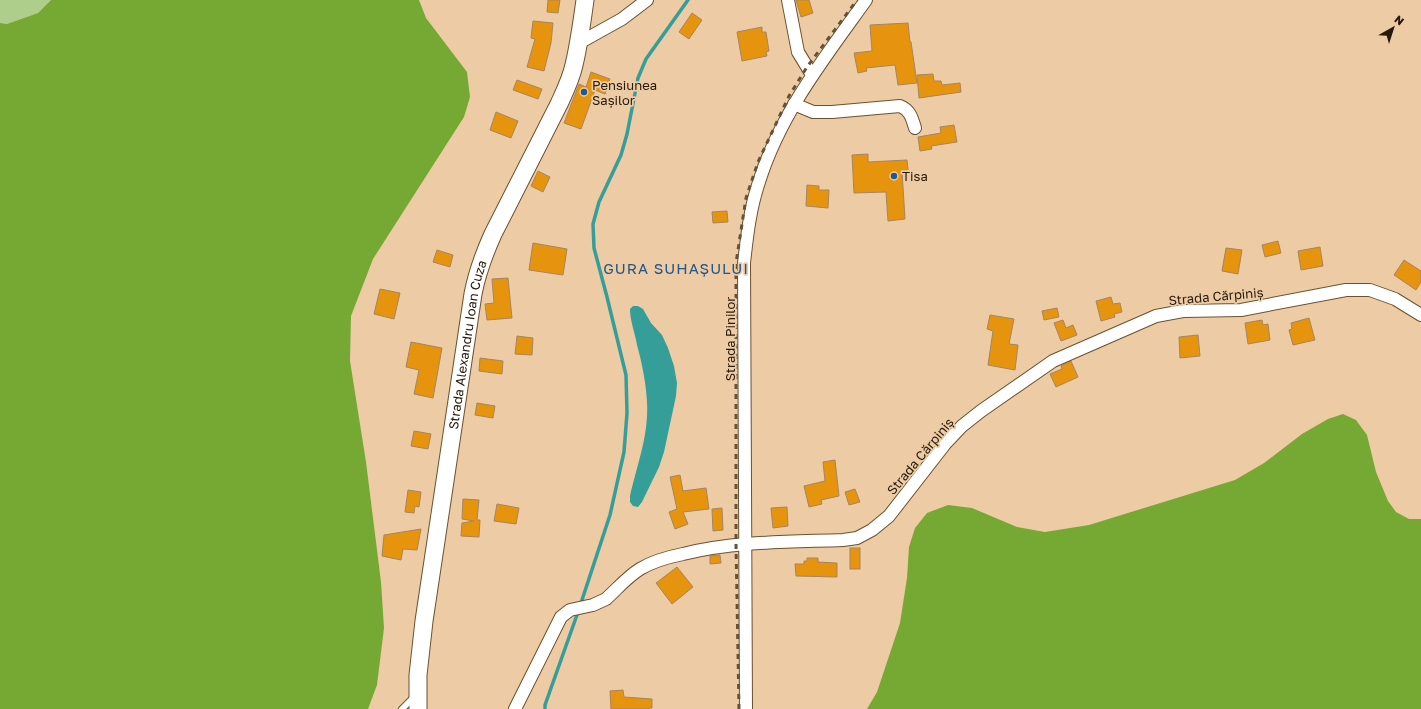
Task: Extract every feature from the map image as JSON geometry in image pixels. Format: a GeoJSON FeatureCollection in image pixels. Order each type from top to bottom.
{"type":"FeatureCollection","features":[{"type":"Feature","properties":{"kind":"main road","name":"Strada Alexandru Ioan Cuza"},"geometry":{"type":"LineString","coordinates":[[418,702],[424,620],[477,273],[493,234],[559,104],[574,67],[585,0]]}},
{"type":"Feature","properties":{"kind":"street"},"geometry":{"type":"LineString","coordinates":[[579,43],[622,19],[648,0]]}},
{"type":"Feature","properties":{"kind":"street"},"geometry":{"type":"LineString","coordinates":[[788,0],[798,52],[812,75]]}},
{"type":"Feature","properties":{"kind":"street","name":"Strada Pinilor"},"geometry":{"type":"LineString","coordinates":[[746,709],[744,543],[744,263],[746,241],[758,183],[774,144],[794,104],[812,75],[866,0]]}},
{"type":"Feature","properties":{"kind":"street"},"geometry":{"type":"LineString","coordinates":[[794,104],[813,112],[832,112],[900,106],[906,108],[910,113],[915,128]]}},
{"type":"Feature","properties":{"kind":"street","name":"Strada Cărpiniș"},"geometry":{"type":"LineString","coordinates":[[515,709],[560,617],[570,610],[593,605],[606,599],[640,569],[654,562],[708,548],[744,543],[843,540],[857,538],[872,530],[888,516],[945,444],[962,426],[981,411],[1053,361],[1156,316],[1183,311],[1241,310],[1346,290],[1370,290],[1395,299],[1421,315]]}},
{"type":"Feature","properties":{"kind":"lane"},"geometry":{"type":"LineString","coordinates":[[402,709],[418,702]]}},
{"type":"Feature","properties":{"kind":"green space"},"geometry":{"type":"Polygon","coordinates":[[[0,0],[51,0],[38,13],[7,24],[0,23],[0,0]]]}},
{"type":"Feature","properties":{"kind":"green space"},"geometry":{"type":"Polygon","coordinates":[[[51,0],[419,0],[426,18],[467,72],[470,97],[464,117],[373,259],[351,316],[350,361],[366,462],[381,582],[384,628],[377,685],[368,709],[0,709],[0,23],[7,24],[38,13],[51,0]]]}},
{"type":"Feature","properties":{"kind":"green space"},"geometry":{"type":"Polygon","coordinates":[[[1343,414],[1356,420],[1367,435],[1376,472],[1388,501],[1396,512],[1409,519],[1421,519],[1421,709],[867,709],[877,692],[900,623],[907,578],[909,547],[915,528],[927,513],[948,505],[972,508],[1017,527],[1045,532],[1089,525],[1235,480],[1264,463],[1302,434],[1328,419],[1343,414]]]}},
{"type":"Feature","properties":{"kind":"water"},"geometry":{"type":"Polygon","coordinates":[[[633,306],[638,306],[643,309],[651,323],[662,335],[674,366],[677,383],[676,396],[664,452],[659,467],[642,502],[638,507],[633,506],[630,502],[630,496],[642,450],[646,426],[647,402],[644,373],[631,318],[630,309],[633,306]]]}},
{"type":"Feature","properties":{"kind":"building"},"geometry":{"type":"Polygon","coordinates":[[[548,0],[560,0],[558,13],[547,12],[548,0]]]}},
{"type":"Feature","properties":{"kind":"building"},"geometry":{"type":"Polygon","coordinates":[[[796,0],[809,0],[813,13],[801,17],[796,0]]]}},
{"type":"Feature","properties":{"kind":"building"},"geometry":{"type":"Polygon","coordinates":[[[692,13],[702,20],[689,39],[679,32],[692,13]]]}},
{"type":"Feature","properties":{"kind":"building"},"geometry":{"type":"Polygon","coordinates":[[[533,21],[553,23],[551,43],[544,71],[527,67],[535,39],[531,38],[533,21]]]}},
{"type":"Feature","properties":{"kind":"building"},"geometry":{"type":"Polygon","coordinates":[[[908,23],[917,83],[898,85],[895,65],[866,68],[867,71],[858,73],[854,53],[872,51],[870,25],[908,23]]]}},
{"type":"Feature","properties":{"kind":"building"},"geometry":{"type":"Polygon","coordinates":[[[762,27],[762,32],[766,32],[769,51],[766,52],[767,56],[742,61],[737,32],[762,27]]]}},
{"type":"Feature","properties":{"kind":"building"},"geometry":{"type":"Polygon","coordinates":[[[591,72],[610,79],[605,94],[595,90],[581,129],[564,123],[579,84],[586,87],[591,72]]]}},
{"type":"Feature","properties":{"kind":"building"},"geometry":{"type":"Polygon","coordinates":[[[933,74],[934,81],[941,81],[942,85],[960,83],[961,92],[919,98],[917,75],[933,74]]]}},
{"type":"Feature","properties":{"kind":"building"},"geometry":{"type":"Polygon","coordinates":[[[517,80],[542,89],[538,99],[513,90],[517,80]]]}},
{"type":"Feature","properties":{"kind":"building"},"geometry":{"type":"Polygon","coordinates":[[[496,112],[518,121],[511,138],[490,130],[496,112]]]}},
{"type":"Feature","properties":{"kind":"building"},"geometry":{"type":"Polygon","coordinates":[[[954,125],[957,142],[931,146],[932,149],[920,151],[918,137],[941,133],[940,127],[954,125]]]}},
{"type":"Feature","properties":{"kind":"building"},"geometry":{"type":"Polygon","coordinates":[[[868,154],[868,162],[907,160],[908,170],[902,171],[905,219],[888,221],[886,192],[854,193],[852,155],[868,154]]]}},
{"type":"Feature","properties":{"kind":"building"},"geometry":{"type":"Polygon","coordinates":[[[538,171],[550,177],[543,192],[531,186],[538,171]]]}},
{"type":"Feature","properties":{"kind":"building"},"geometry":{"type":"Polygon","coordinates":[[[807,185],[819,186],[819,190],[829,190],[828,208],[806,206],[807,185]]]}},
{"type":"Feature","properties":{"kind":"building"},"geometry":{"type":"Polygon","coordinates":[[[727,211],[728,222],[713,223],[712,212],[727,211]]]}},
{"type":"Feature","properties":{"kind":"building"},"geometry":{"type":"Polygon","coordinates":[[[1278,241],[1281,253],[1265,257],[1262,245],[1278,241]]]}},
{"type":"Feature","properties":{"kind":"building"},"geometry":{"type":"Polygon","coordinates":[[[533,243],[567,249],[563,275],[529,270],[533,243]]]}},
{"type":"Feature","properties":{"kind":"building"},"geometry":{"type":"Polygon","coordinates":[[[1320,247],[1323,266],[1301,270],[1298,251],[1320,247]]]}},
{"type":"Feature","properties":{"kind":"building"},"geometry":{"type":"Polygon","coordinates":[[[1226,248],[1242,250],[1238,274],[1222,271],[1226,248]]]}},
{"type":"Feature","properties":{"kind":"building"},"geometry":{"type":"Polygon","coordinates":[[[437,250],[453,255],[450,267],[433,262],[437,250]]]}},
{"type":"Feature","properties":{"kind":"building"},"geometry":{"type":"Polygon","coordinates":[[[1404,260],[1421,271],[1421,282],[1416,290],[1394,275],[1404,260]]]}},
{"type":"Feature","properties":{"kind":"building"},"geometry":{"type":"Polygon","coordinates":[[[508,278],[512,318],[487,320],[485,304],[494,303],[492,279],[508,278]]]}},
{"type":"Feature","properties":{"kind":"building"},"geometry":{"type":"Polygon","coordinates":[[[380,289],[400,293],[394,319],[374,314],[380,289]]]}},
{"type":"Feature","properties":{"kind":"building"},"geometry":{"type":"Polygon","coordinates":[[[1111,297],[1113,304],[1120,303],[1122,312],[1114,314],[1115,317],[1101,321],[1096,301],[1111,297]]]}},
{"type":"Feature","properties":{"kind":"building"},"geometry":{"type":"Polygon","coordinates":[[[1057,308],[1059,317],[1044,320],[1042,311],[1057,308]]]}},
{"type":"Feature","properties":{"kind":"building"},"geometry":{"type":"Polygon","coordinates":[[[990,315],[1014,319],[1009,344],[1018,345],[1015,370],[988,365],[993,331],[987,329],[990,315]]]}},
{"type":"Feature","properties":{"kind":"building"},"geometry":{"type":"Polygon","coordinates":[[[1309,318],[1315,340],[1293,345],[1289,330],[1292,329],[1291,323],[1309,318]]]}},
{"type":"Feature","properties":{"kind":"building"},"geometry":{"type":"Polygon","coordinates":[[[1063,320],[1066,328],[1073,325],[1077,335],[1061,341],[1054,323],[1063,320]]]}},
{"type":"Feature","properties":{"kind":"building"},"geometry":{"type":"Polygon","coordinates":[[[1262,320],[1263,325],[1268,324],[1270,340],[1248,344],[1245,323],[1262,320]]]}},
{"type":"Feature","properties":{"kind":"building"},"geometry":{"type":"Polygon","coordinates":[[[1198,335],[1200,356],[1180,358],[1179,337],[1198,335]]]}},
{"type":"Feature","properties":{"kind":"building"},"geometry":{"type":"Polygon","coordinates":[[[517,336],[533,338],[532,355],[515,354],[517,336]]]}},
{"type":"Feature","properties":{"kind":"building"},"geometry":{"type":"Polygon","coordinates":[[[411,342],[442,348],[433,398],[414,394],[419,370],[406,367],[411,342]]]}},
{"type":"Feature","properties":{"kind":"building"},"geometry":{"type":"Polygon","coordinates":[[[480,358],[503,361],[502,374],[479,371],[480,358]]]}},
{"type":"Feature","properties":{"kind":"building"},"geometry":{"type":"Polygon","coordinates":[[[1071,361],[1078,377],[1056,387],[1050,374],[1062,369],[1061,366],[1071,361]]]}},
{"type":"Feature","properties":{"kind":"building"},"geometry":{"type":"Polygon","coordinates":[[[477,403],[495,406],[493,418],[475,415],[477,403]]]}},
{"type":"Feature","properties":{"kind":"building"},"geometry":{"type":"Polygon","coordinates":[[[414,431],[431,434],[428,449],[411,446],[414,431]]]}},
{"type":"Feature","properties":{"kind":"building"},"geometry":{"type":"Polygon","coordinates":[[[835,460],[839,496],[821,500],[822,504],[809,507],[804,486],[825,481],[823,462],[835,460]]]}},
{"type":"Feature","properties":{"kind":"building"},"geometry":{"type":"Polygon","coordinates":[[[680,475],[683,491],[706,488],[709,509],[683,512],[688,524],[675,529],[669,512],[677,509],[670,477],[680,475]]]}},
{"type":"Feature","properties":{"kind":"building"},"geometry":{"type":"Polygon","coordinates":[[[855,489],[860,502],[849,505],[845,492],[855,489]]]}},
{"type":"Feature","properties":{"kind":"building"},"geometry":{"type":"Polygon","coordinates":[[[408,490],[421,492],[419,507],[415,506],[414,513],[405,512],[408,490]]]}},
{"type":"Feature","properties":{"kind":"building"},"geometry":{"type":"Polygon","coordinates":[[[463,499],[479,500],[477,520],[480,520],[479,537],[461,536],[462,523],[474,521],[462,519],[463,499]]]}},
{"type":"Feature","properties":{"kind":"building"},"geometry":{"type":"Polygon","coordinates":[[[497,504],[519,508],[516,524],[494,521],[497,504]]]}},
{"type":"Feature","properties":{"kind":"building"},"geometry":{"type":"Polygon","coordinates":[[[787,507],[788,526],[773,528],[771,508],[787,507]]]}},
{"type":"Feature","properties":{"kind":"building"},"geometry":{"type":"Polygon","coordinates":[[[722,508],[723,530],[713,531],[712,509],[722,508]]]}},
{"type":"Feature","properties":{"kind":"building"},"geometry":{"type":"Polygon","coordinates":[[[421,529],[417,550],[403,549],[401,560],[382,556],[384,535],[421,529]]]}},
{"type":"Feature","properties":{"kind":"building"},"geometry":{"type":"Polygon","coordinates":[[[850,548],[860,548],[860,569],[850,569],[850,548]]]}},
{"type":"Feature","properties":{"kind":"building"},"geometry":{"type":"Polygon","coordinates":[[[720,555],[721,563],[710,564],[710,556],[720,555]]]}},
{"type":"Feature","properties":{"kind":"building"},"geometry":{"type":"Polygon","coordinates":[[[807,558],[818,558],[818,562],[837,563],[837,577],[796,576],[795,564],[804,564],[804,561],[807,561],[807,558]]]}},
{"type":"Feature","properties":{"kind":"building"},"geometry":{"type":"Polygon","coordinates":[[[677,567],[693,587],[672,604],[656,583],[677,567]]]}},
{"type":"Feature","properties":{"kind":"building"},"geometry":{"type":"Polygon","coordinates":[[[623,690],[624,697],[652,699],[652,708],[611,709],[610,691],[623,690]]]}},
{"type":"Feature","properties":{"kind":"waterway"},"geometry":{"type":"LineString","coordinates":[[580,606],[610,515],[624,452],[627,413],[626,375],[594,248],[593,224],[599,202],[621,155],[627,134],[638,78],[646,59],[688,0]]}},
{"type":"Feature","properties":{"kind":"waterway"},"geometry":{"type":"LineString","coordinates":[[545,709],[545,705],[578,612]]}},
{"type":"Feature","properties":{"kind":"railway"},"geometry":{"type":"LineString","coordinates":[[739,709],[736,544],[736,263],[746,198],[758,162],[789,96],[807,67],[857,0]]}},
{"type":"Feature","properties":{"kind":"place","name":"Pensiunea Sașilor"},"geometry":{"type":"Point","coordinates":[584,92]}},
{"type":"Feature","properties":{"kind":"place","name":"Tisa"},"geometry":{"type":"Point","coordinates":[894,176]}},
{"type":"Feature","properties":{"kind":"district","name":"GURA SUHAȘULUI"},"geometry":{"type":"Point","coordinates":[676,269]}}]}
